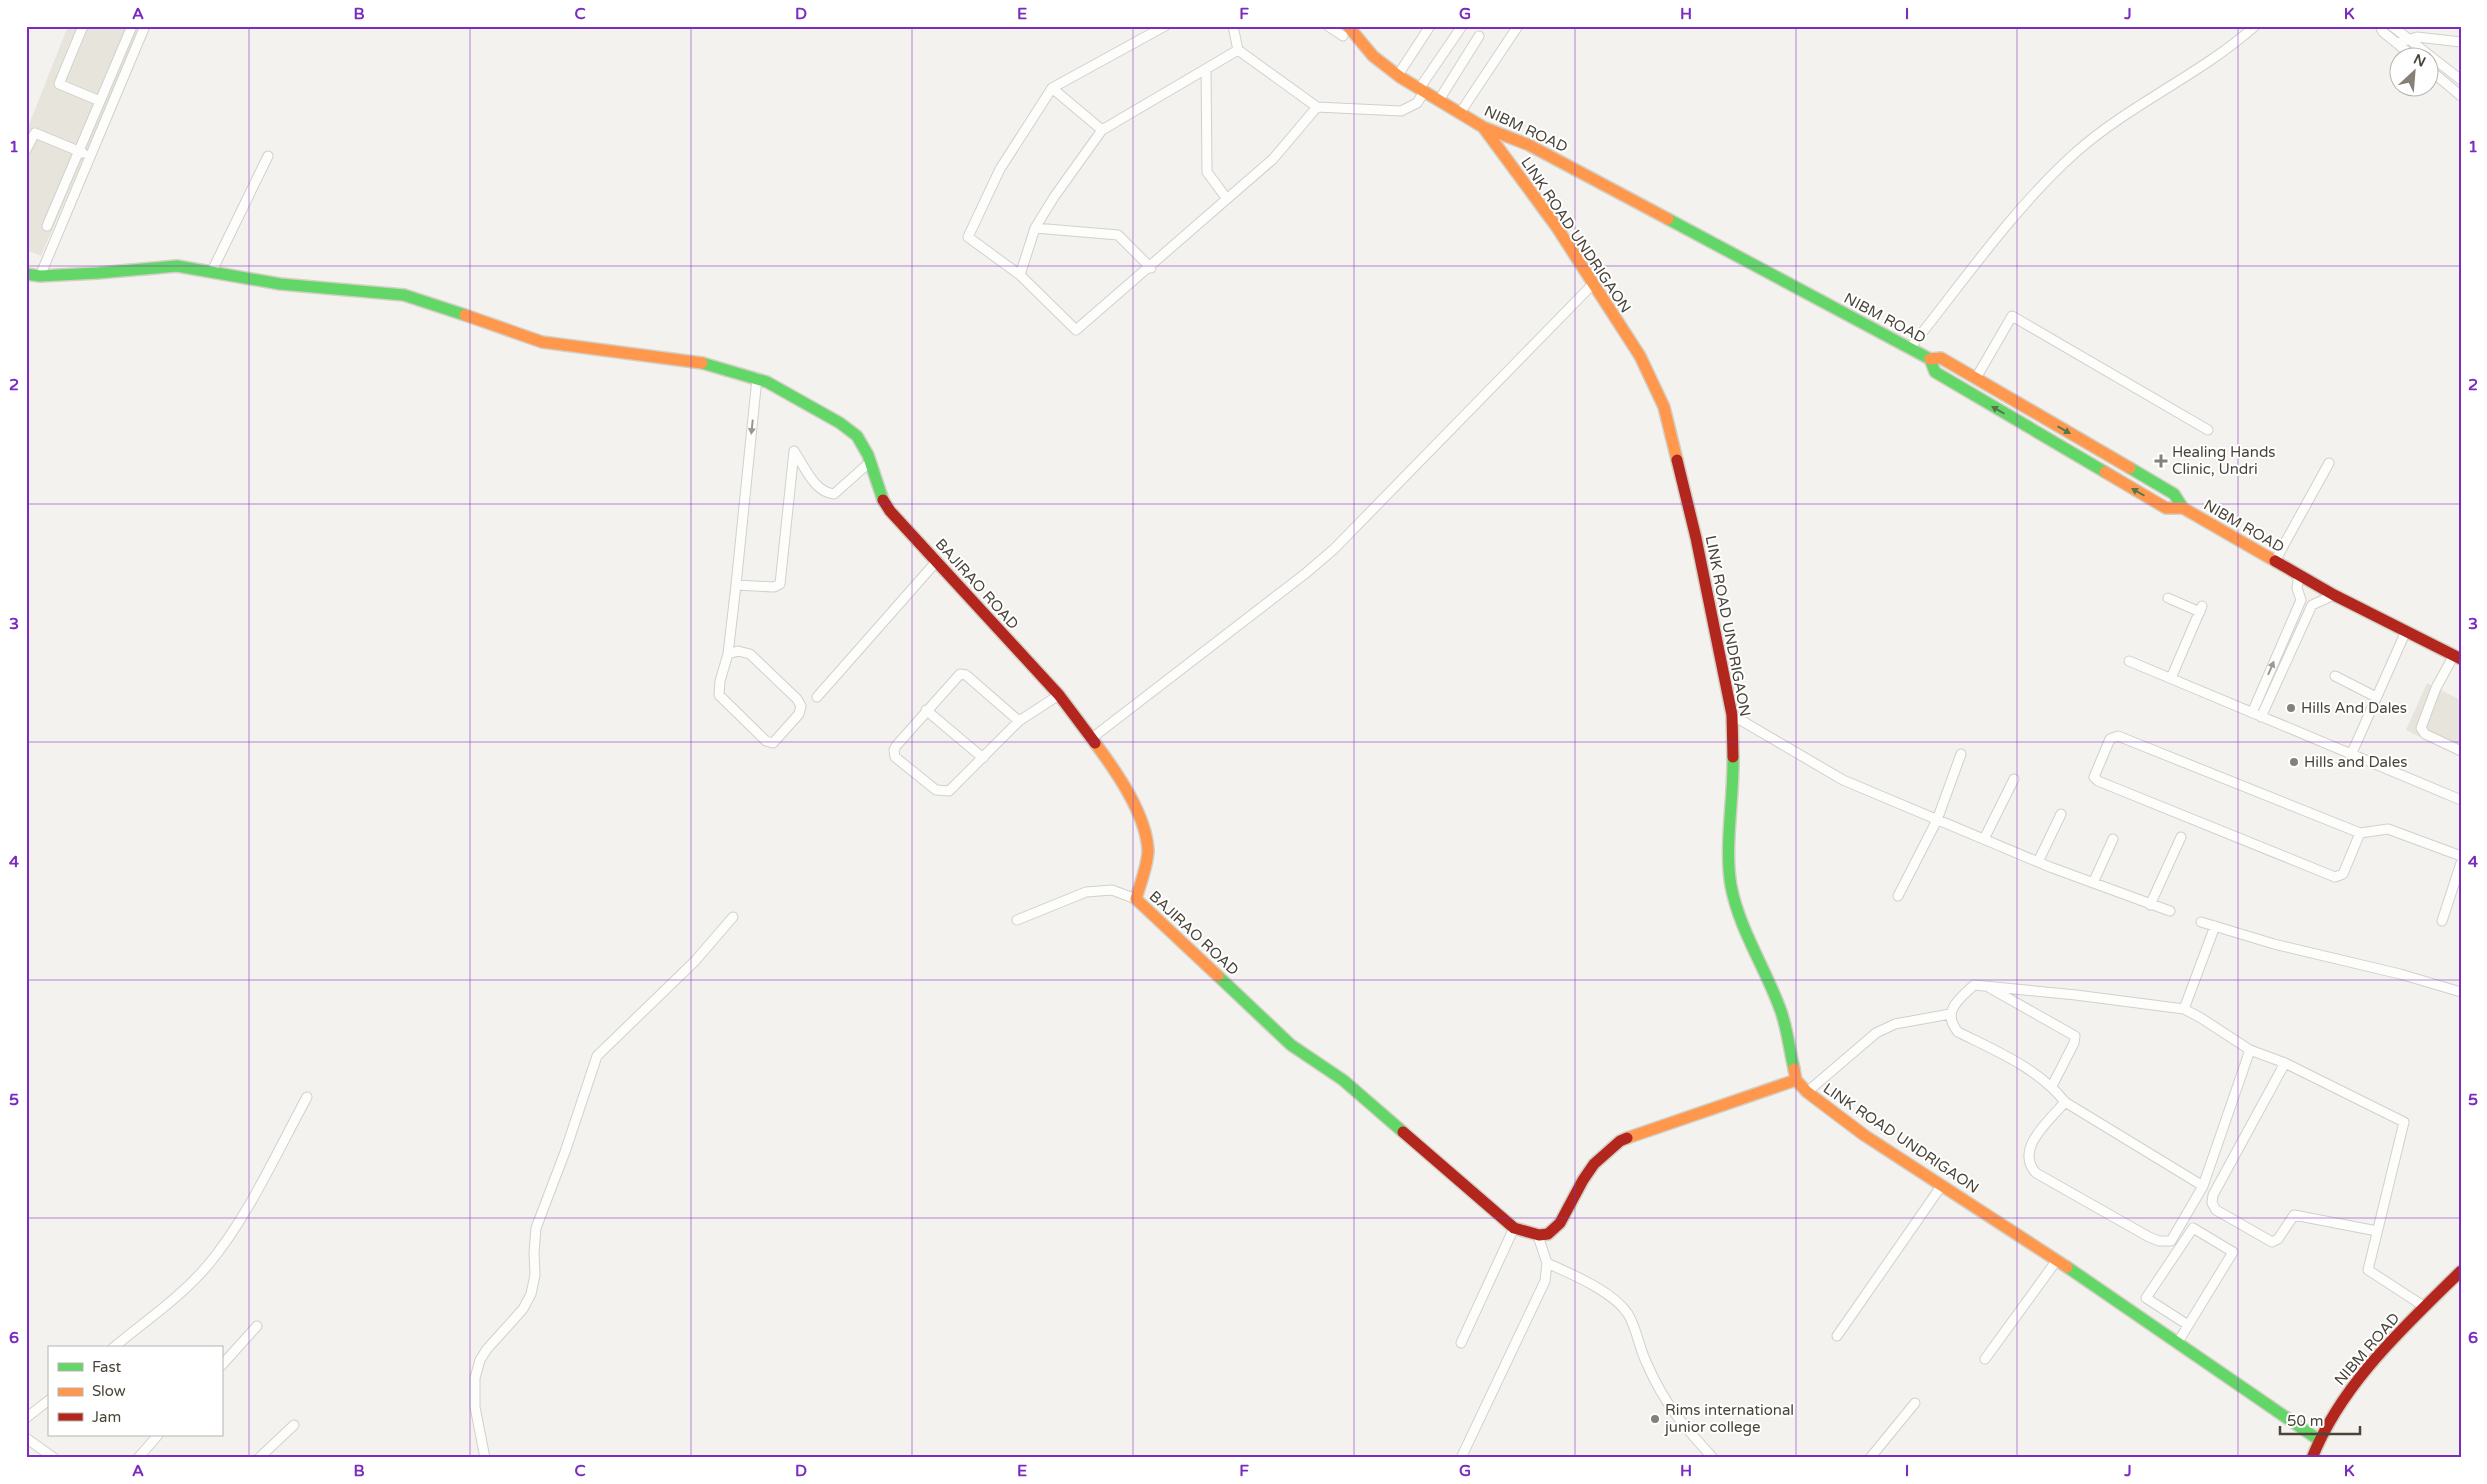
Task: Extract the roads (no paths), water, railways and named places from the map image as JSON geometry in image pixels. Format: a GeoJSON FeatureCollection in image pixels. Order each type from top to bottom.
{"type":"FeatureCollection","features":[{"type":"Feature","properties":{"kind":"street"},"geometry":{"type":"LineString","coordinates":[[83,26],[59,84],[100,101]]}},
{"type":"Feature","properties":{"kind":"street"},"geometry":{"type":"LineString","coordinates":[[47,226],[132,26]]}},
{"type":"Feature","properties":{"kind":"street"},"geometry":{"type":"LineString","coordinates":[[40,276],[145,26]]}},
{"type":"Feature","properties":{"kind":"street"},"geometry":{"type":"LineString","coordinates":[[1165,26],[1052,88],[1000,169],[968,238],[1020,275],[1076,330],[1151,268],[1273,159],[1317,106]]}},
{"type":"Feature","properties":{"kind":"street"},"geometry":{"type":"LineString","coordinates":[[1233,26],[1238,50],[1317,106],[1401,110],[1418,103],[1422,90],[1462,26]]}},
{"type":"Feature","properties":{"kind":"street"},"geometry":{"type":"LineString","coordinates":[[1328,26],[1346,31]]}},
{"type":"Feature","properties":{"kind":"street"},"geometry":{"type":"LineString","coordinates":[[1398,75],[1430,26]]}},
{"type":"Feature","properties":{"kind":"street"},"geometry":{"type":"LineString","coordinates":[[1460,113],[1518,26]]}},
{"type":"Feature","properties":{"kind":"street"},"geometry":{"type":"LineString","coordinates":[[1910,348],[2024,204],[2076,153],[2143,103],[2236,43],[2255,26]]}},
{"type":"Feature","properties":{"kind":"street"},"geometry":{"type":"LineString","coordinates":[[2380,26],[2383,32],[2404,48]]}},
{"type":"Feature","properties":{"kind":"street"},"geometry":{"type":"LineString","coordinates":[[2392,26],[2461,80]]}},
{"type":"Feature","properties":{"kind":"street","name":"NIBM ROAD"},"geometry":{"type":"LineString","coordinates":[[1346,31],[1373,56],[1398,75],[1483,127],[1529,145],[1910,348],[1930,359],[1934,372],[2166,508],[2182,508],[2334,595],[2457,657]]}},
{"type":"Feature","properties":{"kind":"street"},"geometry":{"type":"LineString","coordinates":[[1439,100],[1479,36]]}},
{"type":"Feature","properties":{"kind":"street"},"geometry":{"type":"LineString","coordinates":[[2398,43],[2417,36],[2461,42]]}},
{"type":"Feature","properties":{"kind":"street"},"geometry":{"type":"LineString","coordinates":[[1020,275],[1035,228],[1054,197],[1102,130],[1238,50]]}},
{"type":"Feature","properties":{"kind":"street"},"geometry":{"type":"LineString","coordinates":[[1206,68],[1207,172],[1227,200]]}},
{"type":"Feature","properties":{"kind":"street"},"geometry":{"type":"LineString","coordinates":[[2440,78],[2461,96]]}},
{"type":"Feature","properties":{"kind":"street"},"geometry":{"type":"LineString","coordinates":[[1052,88],[1102,130]]}},
{"type":"Feature","properties":{"kind":"street","name":"LINK ROAD UNDRIGAON"},"geometry":{"type":"LineString","coordinates":[[1483,127],[1556,226],[1592,285],[1640,356],[1664,407],[1696,538],[1732,715],[1734,785],[1729,860],[1731,885],[1740,918],[1780,1008],[1796,1080],[1807,1092],[1864,1135],[2057,1260],[2320,1440]]}},
{"type":"Feature","properties":{"kind":"street"},"geometry":{"type":"LineString","coordinates":[[26,150],[35,133],[90,156]]}},
{"type":"Feature","properties":{"kind":"street"},"geometry":{"type":"LineString","coordinates":[[212,271],[268,156]]}},
{"type":"Feature","properties":{"kind":"street"},"geometry":{"type":"LineString","coordinates":[[1035,228],[1118,235],[1151,268]]}},
{"type":"Feature","properties":{"kind":"street","name":"BAJIRAO ROAD"},"geometry":{"type":"LineString","coordinates":[[26,274],[40,276],[177,266],[280,284],[404,295],[430,302],[542,342],[710,364],[757,378],[797,397],[840,422],[857,436],[870,462],[880,496],[890,511],[1060,695],[1116,771],[1145,829],[1148,852],[1136,899],[1291,1045],[1343,1080],[1514,1228],[1538,1236]]}},
{"type":"Feature","properties":{"kind":"street"},"geometry":{"type":"LineString","coordinates":[[1092,738],[1306,573],[1334,549],[1592,285]]}},
{"type":"Feature","properties":{"kind":"street"},"geometry":{"type":"LineString","coordinates":[[1976,378],[2012,316],[2208,430]]}},
{"type":"Feature","properties":{"kind":"street"},"geometry":{"type":"LineString","coordinates":[[1930,359],[1941,358],[2174,494],[2182,508]]}},
{"type":"Feature","properties":{"kind":"street"},"geometry":{"type":"LineString","coordinates":[[728,654],[738,651],[750,654],[797,699],[801,706],[799,714],[772,743],[766,741],[719,696],[720,681],[728,654],[757,378]]}},
{"type":"Feature","properties":{"kind":"street"},"geometry":{"type":"LineString","coordinates":[[736,585],[774,587],[780,584],[794,451],[820,490],[826,493],[834,494],[870,462]]}},
{"type":"Feature","properties":{"kind":"street"},"geometry":{"type":"LineString","coordinates":[[2275,562],[2329,463]]}},
{"type":"Feature","properties":{"kind":"street"},"geometry":{"type":"LineString","coordinates":[[817,696],[936,562]]}},
{"type":"Feature","properties":{"kind":"street"},"geometry":{"type":"LineString","coordinates":[[2252,713],[2301,600],[2297,588],[2299,575]]}},
{"type":"Feature","properties":{"kind":"street"},"geometry":{"type":"LineString","coordinates":[[2261,717],[2312,605],[2334,595]]}},
{"type":"Feature","properties":{"kind":"street"},"geometry":{"type":"LineString","coordinates":[[2168,598],[2201,609],[2171,678]]}},
{"type":"Feature","properties":{"kind":"street"},"geometry":{"type":"LineString","coordinates":[[2351,755],[2406,631]]}},
{"type":"Feature","properties":{"kind":"street"},"geometry":{"type":"LineString","coordinates":[[2278,652],[2288,656]]}},
{"type":"Feature","properties":{"kind":"street"},"geometry":{"type":"LineString","coordinates":[[2457,657],[2436,688],[2421,728],[2425,734],[2461,752]]}},
{"type":"Feature","properties":{"kind":"street"},"geometry":{"type":"LineString","coordinates":[[2129,661],[2461,800]]}},
{"type":"Feature","properties":{"kind":"street"},"geometry":{"type":"LineString","coordinates":[[1019,721],[963,674],[957,676],[896,746],[894,750],[895,757],[940,792],[949,791],[1019,721],[1060,695]]}},
{"type":"Feature","properties":{"kind":"street"},"geometry":{"type":"LineString","coordinates":[[2335,676],[2376,697]]}},
{"type":"Feature","properties":{"kind":"street"},"geometry":{"type":"LineString","coordinates":[[926,710],[983,758]]}},
{"type":"Feature","properties":{"kind":"street"},"geometry":{"type":"LineString","coordinates":[[1732,715],[1843,780],[2038,862],[2170,911]]}},
{"type":"Feature","properties":{"kind":"street"},"geometry":{"type":"LineString","coordinates":[[2360,832],[2343,874],[2335,877],[2098,781],[2094,777],[2095,771],[2110,739],[2118,736],[2360,832],[2388,830],[2461,856]]}},
{"type":"Feature","properties":{"kind":"street"},"geometry":{"type":"LineString","coordinates":[[1898,896],[1938,820],[1961,754]]}},
{"type":"Feature","properties":{"kind":"street"},"geometry":{"type":"LineString","coordinates":[[1984,839],[2014,779]]}},
{"type":"Feature","properties":{"kind":"street"},"geometry":{"type":"LineString","coordinates":[[2038,862],[2061,814]]}},
{"type":"Feature","properties":{"kind":"street"},"geometry":{"type":"LineString","coordinates":[[2150,905],[2181,837]]}},
{"type":"Feature","properties":{"kind":"street"},"geometry":{"type":"LineString","coordinates":[[2093,883],[2113,839]]}},
{"type":"Feature","properties":{"kind":"street"},"geometry":{"type":"LineString","coordinates":[[2442,921],[2461,863]]}},
{"type":"Feature","properties":{"kind":"street"},"geometry":{"type":"LineString","coordinates":[[1017,920],[1086,892],[1112,890],[1136,899]]}},
{"type":"Feature","properties":{"kind":"street"},"geometry":{"type":"LineString","coordinates":[[485,1458],[475,1407],[475,1378],[480,1360],[487,1349],[523,1308],[531,1294],[535,1275],[536,1228],[565,1152],[597,1056],[695,961],[733,917]]}},
{"type":"Feature","properties":{"kind":"street"},"geometry":{"type":"LineString","coordinates":[[2201,922],[2274,944],[2400,974],[2461,992]]}},
{"type":"Feature","properties":{"kind":"street"},"geometry":{"type":"LineString","coordinates":[[2184,1009],[2215,926]]}},
{"type":"Feature","properties":{"kind":"street"},"geometry":{"type":"LineString","coordinates":[[2203,1186],[2065,1102],[2052,1086],[2017,1062],[1958,1032],[1951,1024],[1950,1014],[1956,1002],[1974,985],[1986,985],[2184,1009],[2250,1050],[2285,1063],[2404,1122],[2368,1270],[2425,1307]]}},
{"type":"Feature","properties":{"kind":"street"},"geometry":{"type":"LineString","coordinates":[[1986,985],[2074,1036],[2074,1043],[2052,1086]]}},
{"type":"Feature","properties":{"kind":"street"},"geometry":{"type":"LineString","coordinates":[[1807,1092],[1876,1033],[1895,1024],[1950,1014]]}},
{"type":"Feature","properties":{"kind":"street"},"geometry":{"type":"LineString","coordinates":[[2065,1102],[2033,1139],[2027,1155],[2029,1165],[2036,1173],[2159,1241],[2172,1241],[2203,1186],[2250,1050]]}},
{"type":"Feature","properties":{"kind":"street"},"geometry":{"type":"LineString","coordinates":[[2285,1063],[2213,1195],[2212,1203],[2216,1210],[2272,1242],[2278,1239],[2294,1215],[2377,1231]]}},
{"type":"Feature","properties":{"kind":"street"},"geometry":{"type":"LineString","coordinates":[[1461,1458],[1545,1281],[1547,1263],[1538,1236],[1548,1234],[1557,1227],[1586,1174],[1601,1155],[1620,1141],[1796,1080]]}},
{"type":"Feature","properties":{"kind":"street"},"geometry":{"type":"LineString","coordinates":[[115,1346],[185,1289],[208,1264],[246,1208],[308,1097]]}},
{"type":"Feature","properties":{"kind":"street"},"geometry":{"type":"LineString","coordinates":[[1837,1336],[1942,1185]]}},
{"type":"Feature","properties":{"kind":"street"},"geometry":{"type":"LineString","coordinates":[[1461,1344],[1514,1228]]}},
{"type":"Feature","properties":{"kind":"street"},"geometry":{"type":"LineString","coordinates":[[2178,1342],[2233,1252],[2193,1228],[2146,1298],[2188,1325]]}},
{"type":"Feature","properties":{"kind":"street"},"geometry":{"type":"LineString","coordinates":[[1985,1359],[2057,1260]]}},
{"type":"Feature","properties":{"kind":"street"},"geometry":{"type":"LineString","coordinates":[[1547,1263],[1583,1280],[1614,1301],[1627,1313],[1646,1362],[1664,1399],[1674,1415],[1712,1458]]}},
{"type":"Feature","properties":{"kind":"street","name":"NIBM ROAD"},"geometry":{"type":"LineString","coordinates":[[2311,1457],[2346,1395],[2379,1355],[2461,1271]]}},
{"type":"Feature","properties":{"kind":"street"},"geometry":{"type":"LineString","coordinates":[[222,1365],[258,1326]]}},
{"type":"Feature","properties":{"kind":"street"},"geometry":{"type":"LineString","coordinates":[[26,1418],[48,1401]]}},
{"type":"Feature","properties":{"kind":"street"},"geometry":{"type":"LineString","coordinates":[[1870,1458],[1915,1403]]}},
{"type":"Feature","properties":{"kind":"street"},"geometry":{"type":"LineString","coordinates":[[260,1458],[294,1425]]}},
{"type":"Feature","properties":{"kind":"street"},"geometry":{"type":"LineString","coordinates":[[138,1458],[157,1436]]}},
{"type":"Feature","properties":{"kind":"street"},"geometry":{"type":"LineString","coordinates":[[26,1438],[54,1458]]}},
{"type":"Feature","properties":{"kind":"place","name":"Healing Hands Clinic, Undri"},"geometry":{"type":"Point","coordinates":[2161,461]}},
{"type":"Feature","properties":{"kind":"place","name":"Hills And Dales"},"geometry":{"type":"Point","coordinates":[2291,708]}},
{"type":"Feature","properties":{"kind":"place","name":"Hills and Dales"},"geometry":{"type":"Point","coordinates":[2294,762]}},
{"type":"Feature","properties":{"kind":"place","name":"Rims international junior college"},"geometry":{"type":"Point","coordinates":[1655,1419]}}]}
